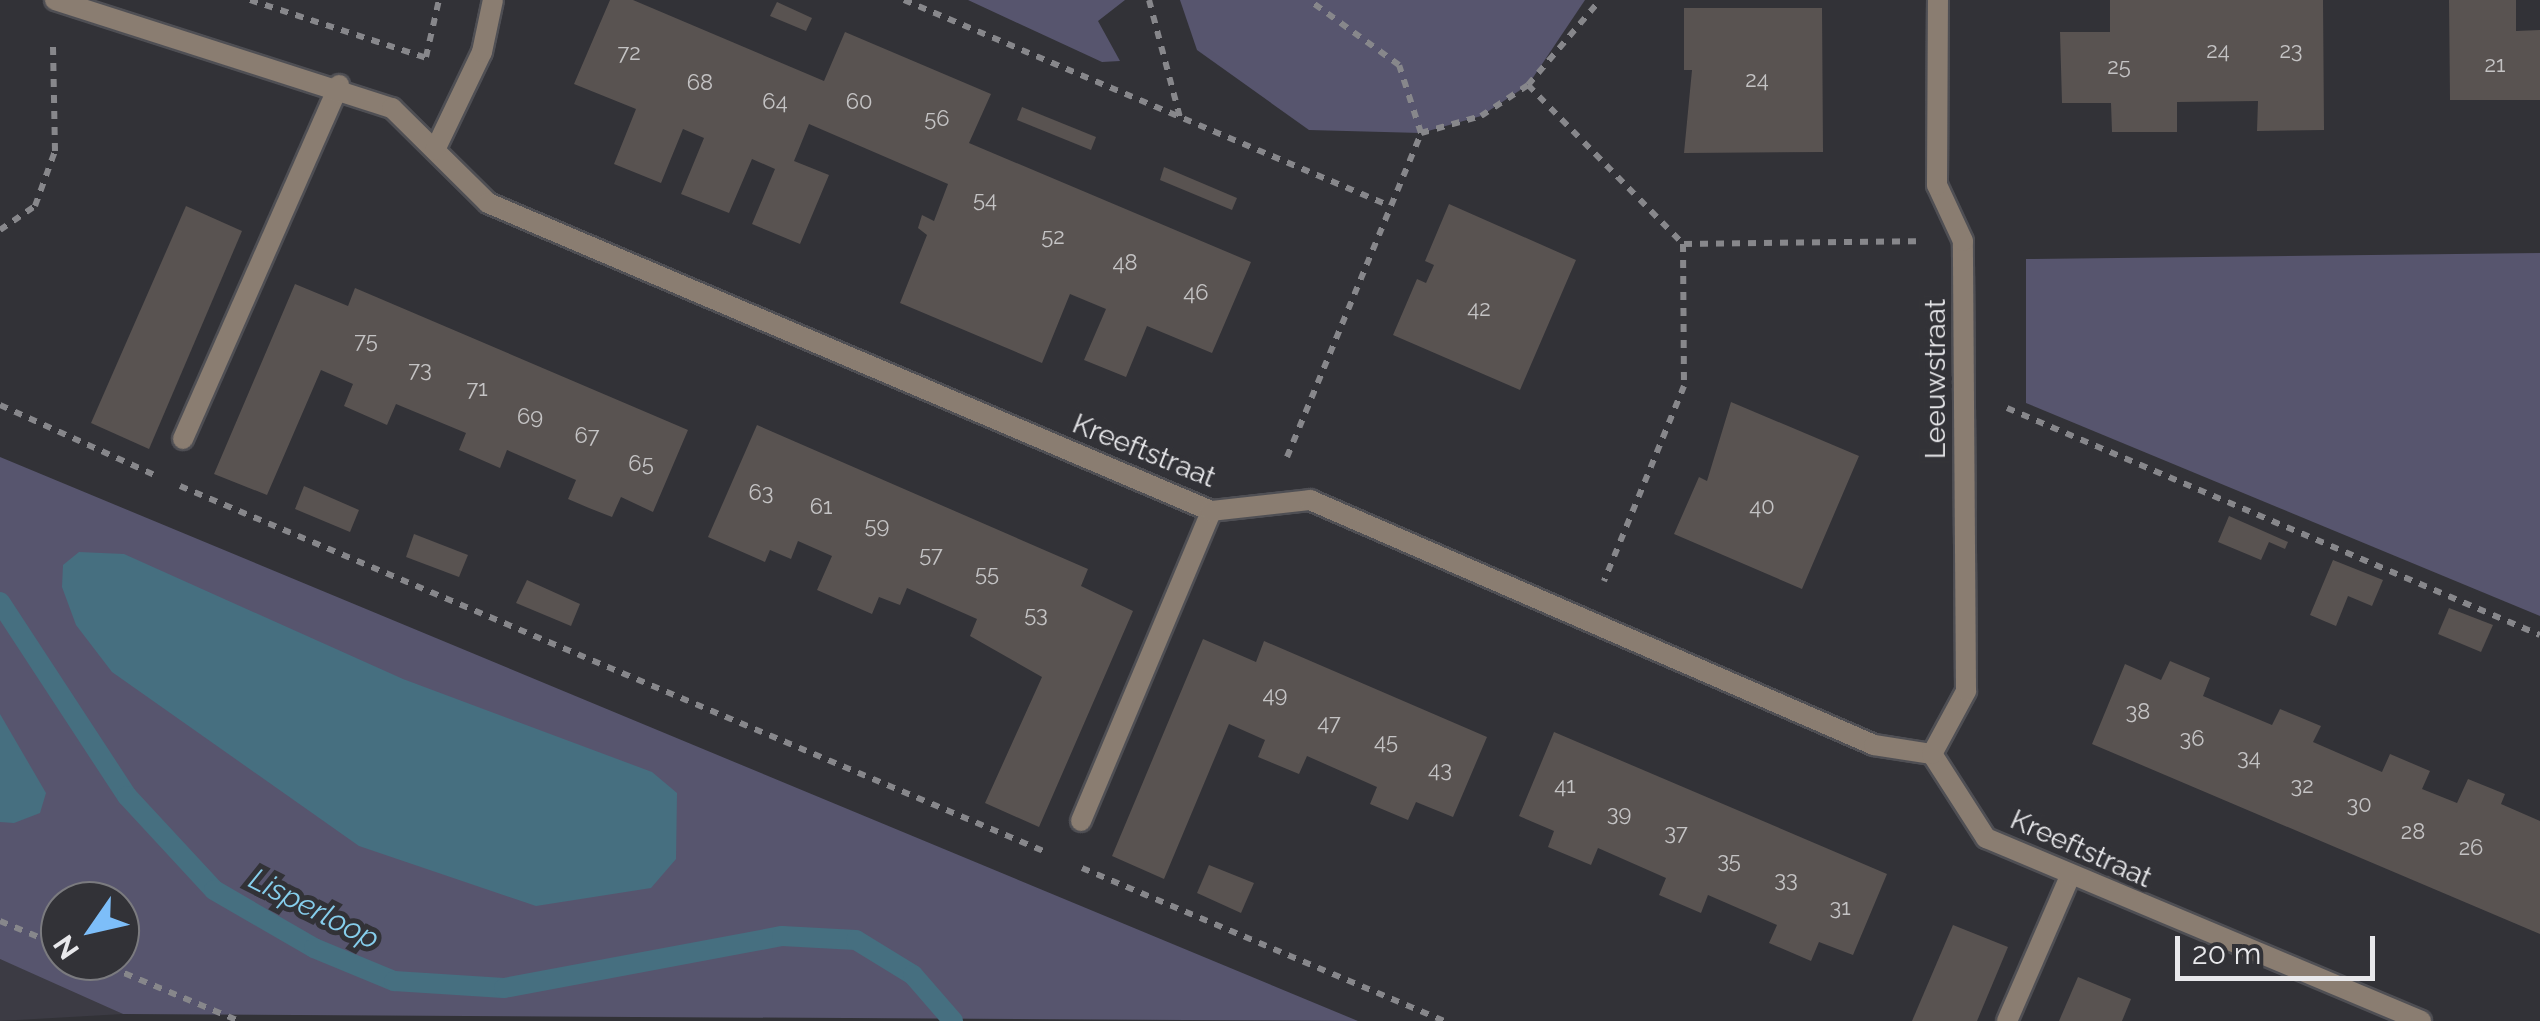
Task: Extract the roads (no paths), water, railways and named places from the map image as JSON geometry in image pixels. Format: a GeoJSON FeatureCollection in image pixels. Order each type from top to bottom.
{"type":"FeatureCollection","features":[{"type":"Feature","properties":{"kind":"street","name":"Kreeftstraat"},"geometry":{"type":"LineString","coordinates":[[56,0],[339,86],[392,108],[488,202],[1211,511],[1310,500],[1874,745],[1932,754],[1986,838],[2421,1021]]}},
{"type":"Feature","properties":{"kind":"street"},"geometry":{"type":"LineString","coordinates":[[435,150],[473,72],[493,0]]}},
{"type":"Feature","properties":{"kind":"street","name":"Leeuwstraat"},"geometry":{"type":"LineString","coordinates":[[1932,754],[1966,691],[1963,241],[1937,185],[1938,0]]}},
{"type":"Feature","properties":{"kind":"street"},"geometry":{"type":"LineString","coordinates":[[182,440],[339,86]]}},
{"type":"Feature","properties":{"kind":"street"},"geometry":{"type":"LineString","coordinates":[[1082,821],[1211,511]]}},
{"type":"Feature","properties":{"kind":"street"},"geometry":{"type":"LineString","coordinates":[[2006,1021],[2070,876]]}},
{"type":"Feature","properties":{"kind":"water"},"geometry":{"type":"Polygon","coordinates":[[[79,552],[124,554],[403,679],[652,772],[677,793],[676,859],[651,888],[536,906],[359,846],[112,672],[76,625],[62,587],[63,565],[79,552]]]}},
{"type":"Feature","properties":{"kind":"water"},"geometry":{"type":"Polygon","coordinates":[[[0,714],[46,793],[40,813],[14,823],[0,822],[0,714]]]}},
{"type":"Feature","properties":{"kind":"waterway","name":"Lisperloop"},"geometry":{"type":"LineString","coordinates":[[0,602],[127,796],[214,890],[314,948],[394,981],[504,988],[782,936],[856,940],[913,975],[953,1021]]}}]}
